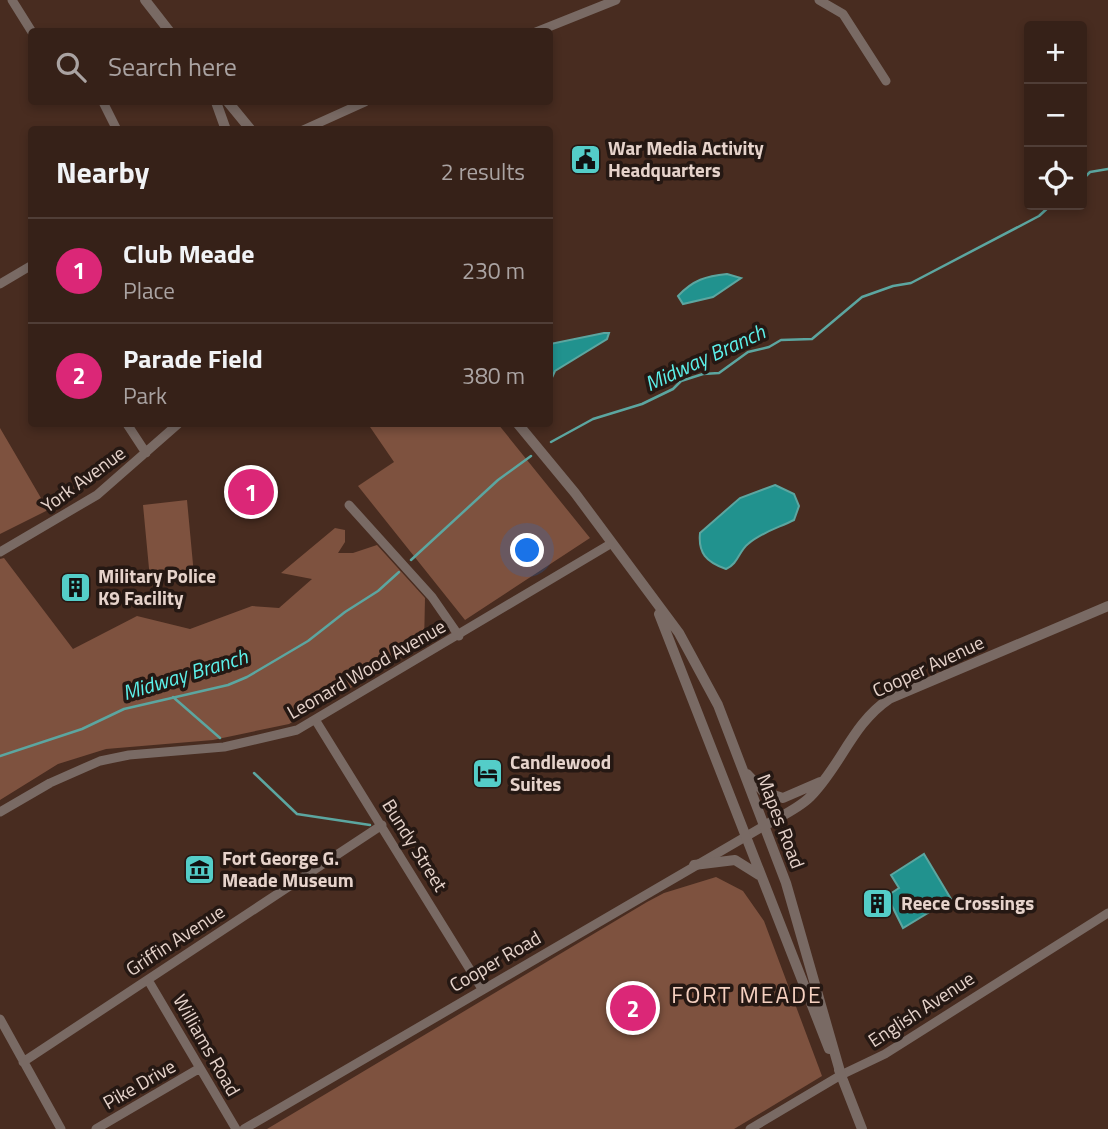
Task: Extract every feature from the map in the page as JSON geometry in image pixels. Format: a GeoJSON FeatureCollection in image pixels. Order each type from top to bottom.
{"type":"FeatureCollection","features":[{"type":"Feature","properties":{"kind":"street"},"geometry":{"type":"LineString","coordinates":[[12,0],[30,28]]}},
{"type":"Feature","properties":{"kind":"street"},"geometry":{"type":"LineString","coordinates":[[145,0],[167,28]]}},
{"type":"Feature","properties":{"kind":"street"},"geometry":{"type":"LineString","coordinates":[[546,28],[616,0]]}},
{"type":"Feature","properties":{"kind":"street"},"geometry":{"type":"LineString","coordinates":[[819,0],[843,14],[886,81]]}},
{"type":"Feature","properties":{"kind":"street"},"geometry":{"type":"LineString","coordinates":[[104,105],[115,126]]}},
{"type":"Feature","properties":{"kind":"street"},"geometry":{"type":"LineString","coordinates":[[217,105],[225,126]]}},
{"type":"Feature","properties":{"kind":"street"},"geometry":{"type":"LineString","coordinates":[[230,105],[248,126]]}},
{"type":"Feature","properties":{"kind":"street"},"geometry":{"type":"LineString","coordinates":[[312,126],[358,105]]}},
{"type":"Feature","properties":{"kind":"street"},"geometry":{"type":"LineString","coordinates":[[0,284],[28,267]]}},
{"type":"Feature","properties":{"kind":"street"},"geometry":{"type":"LineString","coordinates":[[129,427],[146,453]]}},
{"type":"Feature","properties":{"kind":"street","name":"York Avenue"},"geometry":{"type":"LineString","coordinates":[[0,552],[97,495],[175,427]]}},
{"type":"Feature","properties":{"kind":"street","name":"Mapes Road"},"geometry":{"type":"LineString","coordinates":[[520,427],[652,596],[679,634],[718,705],[794,910],[841,1075]]}},
{"type":"Feature","properties":{"kind":"street"},"geometry":{"type":"LineString","coordinates":[[349,505],[432,597],[459,636]]}},
{"type":"Feature","properties":{"kind":"street","name":"Leonard Wood Avenue"},"geometry":{"type":"LineString","coordinates":[[0,812],[50,783],[100,761],[129,755],[253,742],[297,730],[459,636],[612,542]]}},
{"type":"Feature","properties":{"kind":"street","name":"Mapes Road"},"geometry":{"type":"LineString","coordinates":[[652,596],[819,1027],[862,1129]]}},
{"type":"Feature","properties":{"kind":"street","name":"Cooper Avenue"},"geometry":{"type":"LineString","coordinates":[[764,826],[802,804],[859,726],[889,699],[1108,606]]}},
{"type":"Feature","properties":{"kind":"street","name":"Bundy Street"},"geometry":{"type":"LineString","coordinates":[[316,721],[383,825],[482,989]]}},
{"type":"Feature","properties":{"kind":"street"},"geometry":{"type":"LineString","coordinates":[[742,769],[757,786],[777,797],[789,797],[822,780]]}},
{"type":"Feature","properties":{"kind":"street","name":"Griffin Avenue"},"geometry":{"type":"LineString","coordinates":[[23,1062],[383,825]]}},
{"type":"Feature","properties":{"kind":"street","name":"Cooper Road"},"geometry":{"type":"LineString","coordinates":[[244,1129],[764,826]]}},
{"type":"Feature","properties":{"kind":"street"},"geometry":{"type":"LineString","coordinates":[[694,865],[735,860],[747,865],[763,879]]}},
{"type":"Feature","properties":{"kind":"street","name":"English Avenue"},"geometry":{"type":"LineString","coordinates":[[750,1129],[841,1075],[885,1054],[1008,973],[1108,913]]}},
{"type":"Feature","properties":{"kind":"street","name":"Williams Road"},"geometry":{"type":"LineString","coordinates":[[148,980],[236,1129]]}},
{"type":"Feature","properties":{"kind":"street"},"geometry":{"type":"LineString","coordinates":[[0,1019],[61,1129]]}},
{"type":"Feature","properties":{"kind":"street","name":"Pike Drive"},"geometry":{"type":"LineString","coordinates":[[96,1129],[200,1068]]}},
{"type":"Feature","properties":{"kind":"shaded area"},"geometry":{"type":"Polygon","coordinates":[[[370,427],[500,427],[590,538],[465,620],[358,486],[394,462],[370,427]]]}},
{"type":"Feature","properties":{"kind":"shaded area"},"geometry":{"type":"Polygon","coordinates":[[[0,428],[48,510],[0,534],[0,428]]]}},
{"type":"Feature","properties":{"kind":"shaded area"},"geometry":{"type":"Polygon","coordinates":[[[187,500],[194,575],[150,579],[143,505],[187,500]]]}},
{"type":"Feature","properties":{"kind":"shaded area"},"geometry":{"type":"Polygon","coordinates":[[[335,528],[345,530],[345,542],[338,553],[353,553],[377,545],[425,598],[424,645],[289,724],[213,740],[106,749],[58,764],[0,800],[0,559],[4,558],[73,649],[137,616],[190,629],[252,606],[279,608],[312,579],[281,573],[335,528]]]}},
{"type":"Feature","properties":{"kind":"shaded area"},"geometry":{"type":"Polygon","coordinates":[[[716,877],[743,891],[764,921],[822,1076],[734,1129],[267,1129],[647,902],[664,893],[716,877]]]}},
{"type":"Feature","properties":{"kind":"water"},"geometry":{"type":"Polygon","coordinates":[[[727,274],[741,278],[713,297],[683,304],[678,296],[700,280],[727,274]]]}},
{"type":"Feature","properties":{"kind":"water"},"geometry":{"type":"Polygon","coordinates":[[[609,333],[607,339],[555,371],[553,375],[553,343],[609,333]]]}},
{"type":"Feature","properties":{"kind":"water"},"geometry":{"type":"Polygon","coordinates":[[[775,485],[794,494],[799,506],[794,520],[753,540],[726,569],[708,560],[700,546],[700,533],[740,498],[775,485]]]}},
{"type":"Feature","properties":{"kind":"water"},"geometry":{"type":"Polygon","coordinates":[[[924,854],[951,899],[903,928],[887,896],[899,888],[891,875],[924,854]]]}},
{"type":"Feature","properties":{"kind":"waterway","name":"Midway Branch"},"geometry":{"type":"LineString","coordinates":[[1087,175],[1108,169]]}},
{"type":"Feature","properties":{"kind":"waterway","name":"Midway Branch"},"geometry":{"type":"LineString","coordinates":[[551,442],[593,419],[642,404],[673,389],[681,381],[703,374],[719,373],[748,352],[769,347],[781,340],[812,339],[862,297],[911,283],[1039,216],[1046,210]]}},
{"type":"Feature","properties":{"kind":"waterway","name":"Midway Branch"},"geometry":{"type":"LineString","coordinates":[[411,560],[498,480],[531,456]]}},
{"type":"Feature","properties":{"kind":"waterway","name":"Midway Branch"},"geometry":{"type":"LineString","coordinates":[[0,756],[82,729],[124,709],[228,685],[247,677],[308,641],[378,591],[399,572]]}},
{"type":"Feature","properties":{"kind":"waterway"},"geometry":{"type":"LineString","coordinates":[[173,697],[220,738]]}},
{"type":"Feature","properties":{"kind":"waterway"},"geometry":{"type":"LineString","coordinates":[[254,773],[297,814],[370,825]]}},
{"type":"Feature","properties":{"kind":"place","name":"War Media Activity Headquarters"},"geometry":{"type":"Point","coordinates":[585,159]}},
{"type":"Feature","properties":{"kind":"place","name":"Club Meade"},"geometry":{"type":"Point","coordinates":[251,492]}},
{"type":"Feature","properties":{"kind":"place","name":"Military Police K9 Facility"},"geometry":{"type":"Point","coordinates":[75,587]}},
{"type":"Feature","properties":{"kind":"place","name":"Candlewood Suites"},"geometry":{"type":"Point","coordinates":[487,773]}},
{"type":"Feature","properties":{"kind":"place","name":"Fort George G. Meade Museum"},"geometry":{"type":"Point","coordinates":[199,869]}},
{"type":"Feature","properties":{"kind":"place","name":"Reece Crossings"},"geometry":{"type":"Point","coordinates":[878,903]}},
{"type":"Feature","properties":{"kind":"place","name":"Parade Field"},"geometry":{"type":"Point","coordinates":[633,1008]}},
{"type":"Feature","properties":{"kind":"district","name":"FORT MEADE"},"geometry":{"type":"Point","coordinates":[747,995]}}]}
